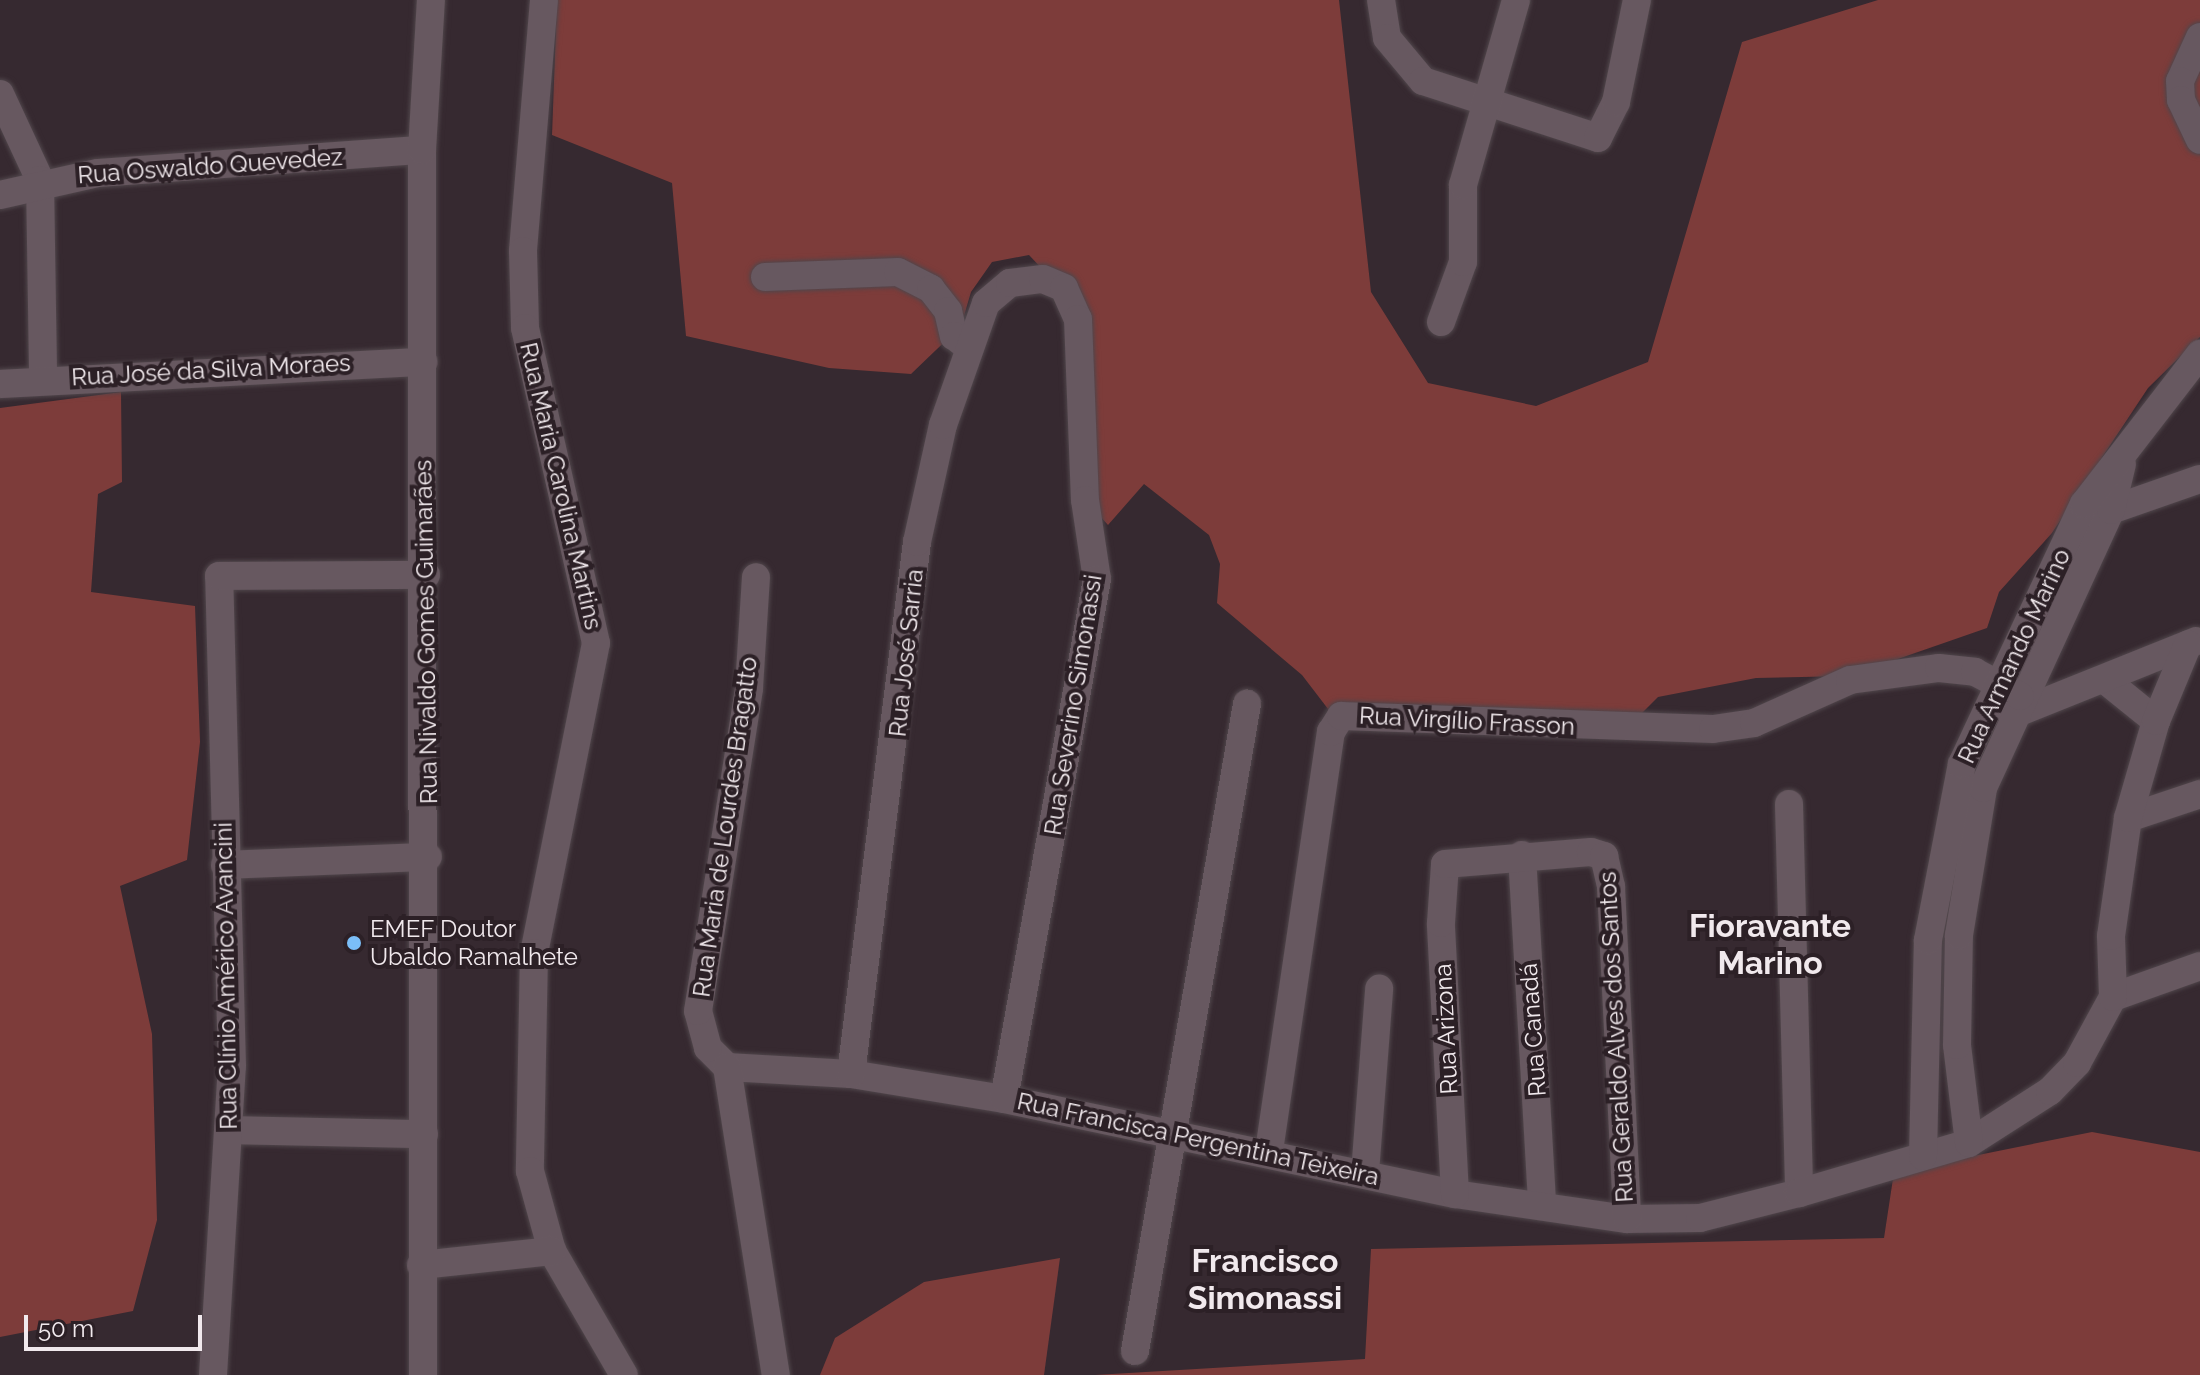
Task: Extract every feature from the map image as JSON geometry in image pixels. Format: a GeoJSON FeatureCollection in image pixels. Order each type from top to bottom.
{"type":"FeatureCollection","features":[{"type":"Feature","properties":{"kind":"street","name":"Rua Nivaldo Gomes Guimarães"},"geometry":{"type":"LineString","coordinates":[[423,1375],[421,1265],[428,857],[422,150],[431,0]]}},
{"type":"Feature","properties":{"kind":"street","name":"Rua Maria Carolina Martins"},"geometry":{"type":"LineString","coordinates":[[544,0],[523,251],[525,328],[596,643],[532,981],[530,1171],[552,1251],[624,1375]]}},
{"type":"Feature","properties":{"kind":"street"},"geometry":{"type":"LineString","coordinates":[[1381,0],[1387,38],[1412,72],[1437,89],[1603,135],[1637,0]]}},
{"type":"Feature","properties":{"kind":"street"},"geometry":{"type":"LineString","coordinates":[[1441,322],[1461,271],[1463,185],[1489,105],[1516,0]]}},
{"type":"Feature","properties":{"kind":"street"},"geometry":{"type":"LineString","coordinates":[[2200,37],[2180,81],[2181,100],[2200,140]]}},
{"type":"Feature","properties":{"kind":"street"},"geometry":{"type":"LineString","coordinates":[[0,94],[40,180],[43,377]]}},
{"type":"Feature","properties":{"kind":"street","name":"Rua Oswaldo Quevedez"},"geometry":{"type":"LineString","coordinates":[[0,195],[40,180],[422,150]]}},
{"type":"Feature","properties":{"kind":"street"},"geometry":{"type":"LineString","coordinates":[[765,277],[898,272],[931,289],[948,311],[954,336],[968,347]]}},
{"type":"Feature","properties":{"kind":"street","name":"Rua José Sarria"},"geometry":{"type":"LineString","coordinates":[[851,1074],[917,542],[968,347],[996,292],[1043,279]]}},
{"type":"Feature","properties":{"kind":"street","name":"Rua Severino Simonassi"},"geometry":{"type":"LineString","coordinates":[[1004,1099],[1097,579],[1085,500],[1078,319],[1064,288],[1043,279]]}},
{"type":"Feature","properties":{"kind":"street","name":"Rua Armando Marino"},"geometry":{"type":"LineString","coordinates":[[1969,1143],[1957,1045],[1959,935],[1983,788],[2010,698],[2098,507],[2123,459],[2200,354]]}},
{"type":"Feature","properties":{"kind":"street","name":"Rua José da Silva Moraes"},"geometry":{"type":"LineString","coordinates":[[0,384],[43,377],[423,362]]}},
{"type":"Feature","properties":{"kind":"street"},"geometry":{"type":"LineString","coordinates":[[2098,507],[2200,479]]}},
{"type":"Feature","properties":{"kind":"street","name":"Rua Clínio Américo Avancini"},"geometry":{"type":"LineString","coordinates":[[213,1375],[228,1130],[219,576],[426,575]]}},
{"type":"Feature","properties":{"kind":"street","name":"Rua Maria de Lourdes Bragatto"},"geometry":{"type":"LineString","coordinates":[[727,1067],[708,1048],[698,1011],[748,701],[756,577]]}},
{"type":"Feature","properties":{"kind":"street"},"geometry":{"type":"LineString","coordinates":[[2010,698],[2104,679],[2194,642]]}},
{"type":"Feature","properties":{"kind":"street"},"geometry":{"type":"LineString","coordinates":[[2194,642],[2156,721],[2128,818],[2111,936],[2113,997],[2200,966]]}},
{"type":"Feature","properties":{"kind":"street","name":"Rua Virgílio Frasson"},"geometry":{"type":"LineString","coordinates":[[1269,1151],[1331,732],[1341,716],[1713,729],[1754,723],[1850,680],[1957,668],[2010,698]]}},
{"type":"Feature","properties":{"kind":"street"},"geometry":{"type":"LineString","coordinates":[[2104,679],[2156,721]]}},
{"type":"Feature","properties":{"kind":"street","name":"Rua Armando Marino"},"geometry":{"type":"LineString","coordinates":[[1923,1156],[1934,893],[1962,764],[2010,698]]}},
{"type":"Feature","properties":{"kind":"street"},"geometry":{"type":"LineString","coordinates":[[1135,1351],[1247,704]]}},
{"type":"Feature","properties":{"kind":"street"},"geometry":{"type":"LineString","coordinates":[[2128,818],[2200,794]]}},
{"type":"Feature","properties":{"kind":"street"},"geometry":{"type":"LineString","coordinates":[[1789,804],[1799,1193]]}},
{"type":"Feature","properties":{"kind":"street","name":"Rua Geraldo Alves dos Santos"},"geometry":{"type":"LineString","coordinates":[[1522,855],[1604,856],[1627,1219]]}},
{"type":"Feature","properties":{"kind":"street","name":"Rua Arizona"},"geometry":{"type":"LineString","coordinates":[[1455,1194],[1441,923],[1445,864],[1522,855]]}},
{"type":"Feature","properties":{"kind":"street","name":"Rua Canadá"},"geometry":{"type":"LineString","coordinates":[[1522,855],[1542,1205]]}},
{"type":"Feature","properties":{"kind":"street"},"geometry":{"type":"LineString","coordinates":[[225,865],[428,857]]}},
{"type":"Feature","properties":{"kind":"street"},"geometry":{"type":"LineString","coordinates":[[1365,1173],[1379,989]]}},
{"type":"Feature","properties":{"kind":"street","name":"Rua Francisca Pergentina Teixeira"},"geometry":{"type":"LineString","coordinates":[[727,1067],[851,1074],[1004,1099],[1269,1151],[1455,1194],[1627,1219],[1700,1218],[1799,1193],[1969,1143],[2050,1091],[2094,1037],[2113,997]]}},
{"type":"Feature","properties":{"kind":"street"},"geometry":{"type":"LineString","coordinates":[[727,1067],[776,1375]]}},
{"type":"Feature","properties":{"kind":"street"},"geometry":{"type":"LineString","coordinates":[[228,1130],[424,1134]]}},
{"type":"Feature","properties":{"kind":"street"},"geometry":{"type":"LineString","coordinates":[[421,1265],[552,1251]]}},
{"type":"Feature","properties":{"kind":"shaded area"},"geometry":{"type":"Polygon","coordinates":[[[557,0],[1339,0],[1371,292],[1428,383],[1536,406],[1648,362],[1742,42],[1878,0],[2200,0],[2200,337],[2148,388],[2052,533],[1999,592],[1987,628],[1849,676],[1756,678],[1658,697],[1642,713],[1338,722],[1302,675],[1217,603],[1220,564],[1209,535],[1144,484],[1108,525],[1075,489],[1077,339],[1059,287],[1029,255],[992,262],[971,292],[961,326],[911,374],[829,368],[686,336],[672,183],[552,135],[557,0]]]}},
{"type":"Feature","properties":{"kind":"shaded area"},"geometry":{"type":"Polygon","coordinates":[[[121,392],[122,482],[98,494],[91,592],[195,606],[200,742],[187,860],[120,886],[152,1034],[157,1220],[133,1311],[0,1337],[0,408],[121,392]]]}},
{"type":"Feature","properties":{"kind":"shaded area"},"geometry":{"type":"Polygon","coordinates":[[[2092,1132],[2200,1152],[2200,1375],[1095,1375],[1365,1359],[1371,1249],[1884,1238],[1894,1172],[2092,1132]]]}},
{"type":"Feature","properties":{"kind":"shaded area"},"geometry":{"type":"Polygon","coordinates":[[[1060,1258],[1044,1375],[820,1375],[835,1338],[924,1282],[1060,1258]]]}},
{"type":"Feature","properties":{"kind":"place","name":"EMEF Doutor Ubaldo Ramalhete"},"geometry":{"type":"Point","coordinates":[354,943]}},
{"type":"Feature","properties":{"kind":"district","name":"Fioravante Marino"},"geometry":{"type":"Point","coordinates":[1770,946]}},
{"type":"Feature","properties":{"kind":"district","name":"Francisco Simonassi"},"geometry":{"type":"Point","coordinates":[1265,1280]}}]}
